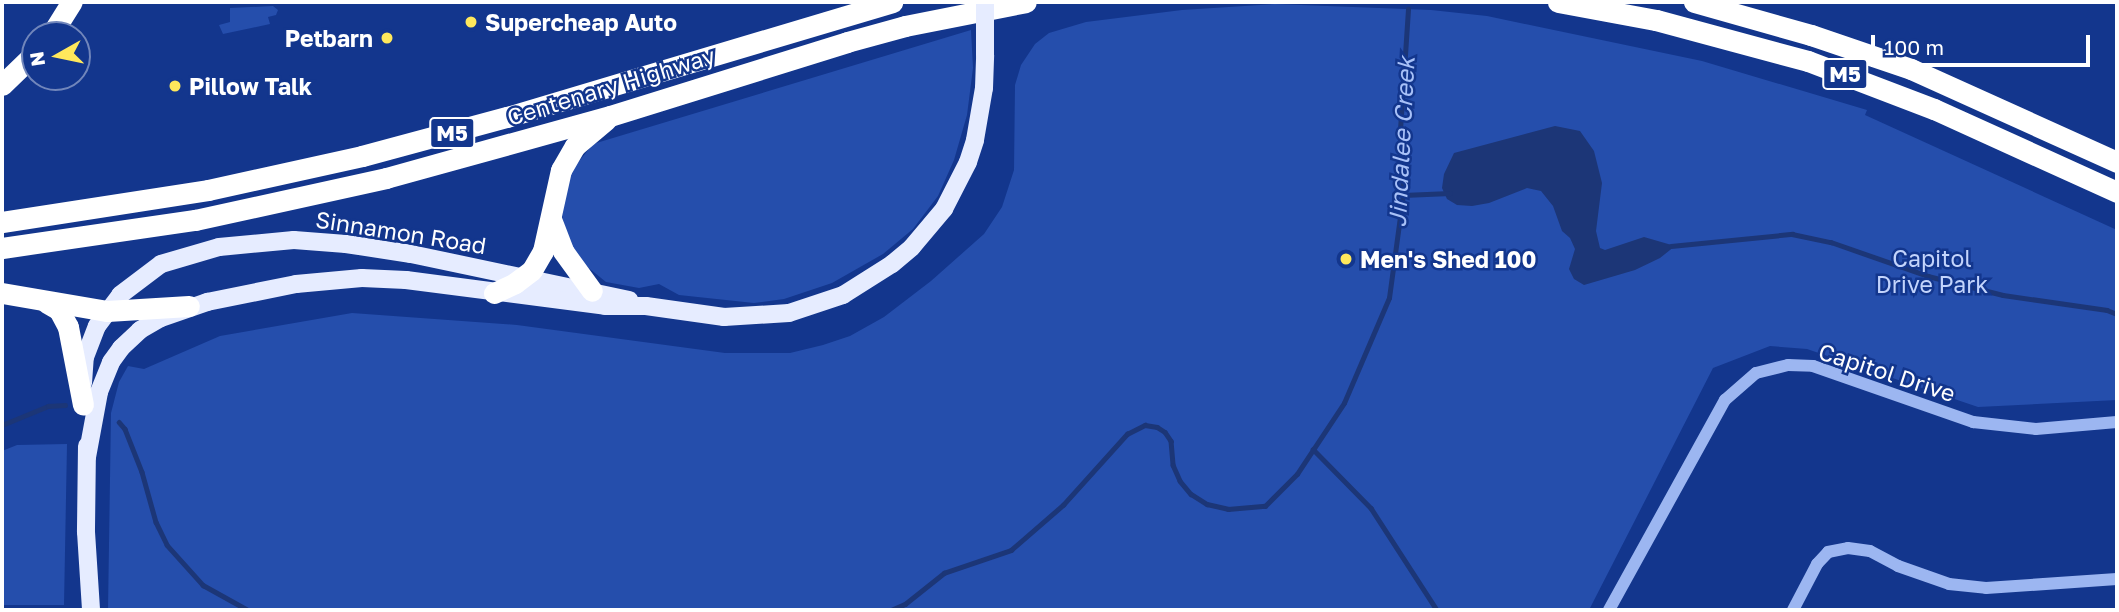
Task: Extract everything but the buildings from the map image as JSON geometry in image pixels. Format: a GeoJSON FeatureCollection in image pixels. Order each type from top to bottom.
{"type":"FeatureCollection","features":[{"type":"Feature","properties":{"kind":"highway"},"geometry":{"type":"LineString","coordinates":[[60,21],[72,2]]}},
{"type":"Feature","properties":{"kind":"highway","name":"Centenary Highway"},"geometry":{"type":"LineString","coordinates":[[2,222],[208,190],[362,156],[507,117],[892,2]]}},
{"type":"Feature","properties":{"kind":"highway","name":"Centenary Highway"},"geometry":{"type":"LineString","coordinates":[[2,248],[181,222],[281,203],[386,178],[610,116],[905,26],[1026,2]]}},
{"type":"Feature","properties":{"kind":"highway","name":"M5"},"geometry":{"type":"LineString","coordinates":[[1558,2],[1657,20],[1808,61],[1934,109],[2117,192]]}},
{"type":"Feature","properties":{"kind":"highway","name":"M5"},"geometry":{"type":"LineString","coordinates":[[1694,2],[1811,35],[1911,69],[2117,162]]}},
{"type":"Feature","properties":{"kind":"highway"},"geometry":{"type":"LineString","coordinates":[[2,85],[21,67]]}},
{"type":"Feature","properties":{"kind":"highway"},"geometry":{"type":"LineString","coordinates":[[494,293],[524,277],[542,251],[556,186],[568,156],[610,116]]}},
{"type":"Feature","properties":{"kind":"highway"},"geometry":{"type":"LineString","coordinates":[[551,219],[563,251],[592,291]]}},
{"type":"Feature","properties":{"kind":"highway"},"geometry":{"type":"LineString","coordinates":[[2,293],[107,311],[189,306]]}},
{"type":"Feature","properties":{"kind":"highway"},"geometry":{"type":"LineString","coordinates":[[46,302],[59,310],[68,327],[83,405]]}},
{"type":"Feature","properties":{"kind":"main road","name":"Sinnamon Road"},"geometry":{"type":"LineString","coordinates":[[85,587],[88,457],[83,405],[85,358],[107,311],[139,278],[175,258],[219,247],[268,241],[319,241],[376,248],[524,277],[592,291],[646,306],[724,317],[789,313],[843,295],[892,264],[928,229],[956,189],[968,162],[980,116],[985,55],[985,2]]}},
{"type":"Feature","properties":{"kind":"main road","name":"Sinnamon Road"},"geometry":{"type":"LineString","coordinates":[[88,457],[99,392],[118,352],[146,326],[189,306],[296,284],[343,279],[406,280],[605,306],[646,306]]}},
{"type":"Feature","properties":{"kind":"main road"},"geometry":{"type":"LineString","coordinates":[[78,610],[85,587]]}},
{"type":"Feature","properties":{"kind":"main road"},"geometry":{"type":"LineString","coordinates":[[85,587],[91,610]]}},
{"type":"Feature","properties":{"kind":"street","name":"Capitol Drive"},"geometry":{"type":"LineString","coordinates":[[1609,610],[1725,400],[1756,373],[1788,365],[1814,366],[1984,424],[2036,429],[2117,422]]}},
{"type":"Feature","properties":{"kind":"street"},"geometry":{"type":"LineString","coordinates":[[1793,610],[1817,564],[1828,552],[1848,548],[1871,551],[1898,566],[1949,584],[1986,588],[2117,579]]}},
{"type":"Feature","properties":{"kind":"green space","name":"Capitol Drive Park"},"geometry":{"type":"Polygon","coordinates":[[[1275,4],[1431,10],[1487,16],[1702,61],[1867,110],[1865,115],[2117,230],[2117,400],[1978,407],[1807,349],[1770,346],[1713,368],[1589,610],[108,610],[111,413],[119,382],[128,366],[144,369],[220,336],[352,313],[517,325],[725,353],[790,353],[823,345],[850,336],[884,317],[931,281],[984,234],[1002,207],[1014,170],[1015,85],[1021,65],[1035,44],[1049,33],[1086,22],[1182,10],[1275,4]]]}},
{"type":"Feature","properties":{"kind":"green space"},"geometry":{"type":"Polygon","coordinates":[[[273,6],[278,10],[276,15],[268,17],[270,24],[223,34],[219,25],[230,22],[230,8],[273,6]]]}},
{"type":"Feature","properties":{"kind":"green space"},"geometry":{"type":"Polygon","coordinates":[[[971,30],[973,68],[967,115],[954,160],[938,196],[913,229],[883,254],[832,283],[784,299],[754,303],[679,295],[659,284],[639,288],[606,282],[585,265],[570,245],[562,216],[564,190],[572,170],[593,144],[971,30]]]}},
{"type":"Feature","properties":{"kind":"green space"},"geometry":{"type":"Polygon","coordinates":[[[67,444],[64,605],[2,605],[2,451],[17,445],[67,444]]]}},
{"type":"Feature","properties":{"kind":"shaded area"},"geometry":{"type":"Polygon","coordinates":[[[1555,126],[1580,131],[1594,151],[1602,183],[1596,231],[1600,248],[1605,250],[1644,237],[1675,246],[1660,258],[1635,270],[1584,285],[1574,279],[1569,269],[1575,249],[1570,238],[1562,231],[1553,206],[1541,191],[1527,188],[1489,203],[1472,206],[1457,205],[1447,199],[1442,188],[1444,174],[1454,153],[1555,126]]]}},
{"type":"Feature","properties":{"kind":"waterway","name":"Jindalee Creek"},"geometry":{"type":"LineString","coordinates":[[891,610],[905,604],[944,573],[1011,550],[1063,505],[1127,434],[1145,425],[1165,432],[1171,441],[1173,465],[1180,481],[1191,494],[1207,504],[1228,509],[1265,506],[1297,474],[1344,403],[1389,298],[1403,195],[1400,130],[1408,9]]}},
{"type":"Feature","properties":{"kind":"waterway"},"geometry":{"type":"LineString","coordinates":[[1403,195],[1450,193]]}},
{"type":"Feature","properties":{"kind":"waterway"},"geometry":{"type":"LineString","coordinates":[[1671,246],[1792,234],[1831,242],[1928,276],[2003,295],[2107,310],[2117,314]]}},
{"type":"Feature","properties":{"kind":"waterway","name":"Jindalee Creek"},"geometry":{"type":"LineString","coordinates":[[2,425],[48,406],[65,405]]}},
{"type":"Feature","properties":{"kind":"waterway","name":"Jindalee Creek"},"geometry":{"type":"LineString","coordinates":[[119,422],[125,429],[142,472],[156,522],[167,545],[203,585],[248,610]]}},
{"type":"Feature","properties":{"kind":"waterway"},"geometry":{"type":"LineString","coordinates":[[1313,449],[1371,508],[1437,610]]}},
{"type":"Feature","properties":{"kind":"place","name":"Supercheap Auto"},"geometry":{"type":"Point","coordinates":[471,22]}},
{"type":"Feature","properties":{"kind":"place","name":"Petbarn"},"geometry":{"type":"Point","coordinates":[387,38]}},
{"type":"Feature","properties":{"kind":"place","name":"Pillow Talk"},"geometry":{"type":"Point","coordinates":[175,86]}},
{"type":"Feature","properties":{"kind":"place","name":"Men's Shed 100"},"geometry":{"type":"Point","coordinates":[1346,259]}}]}
